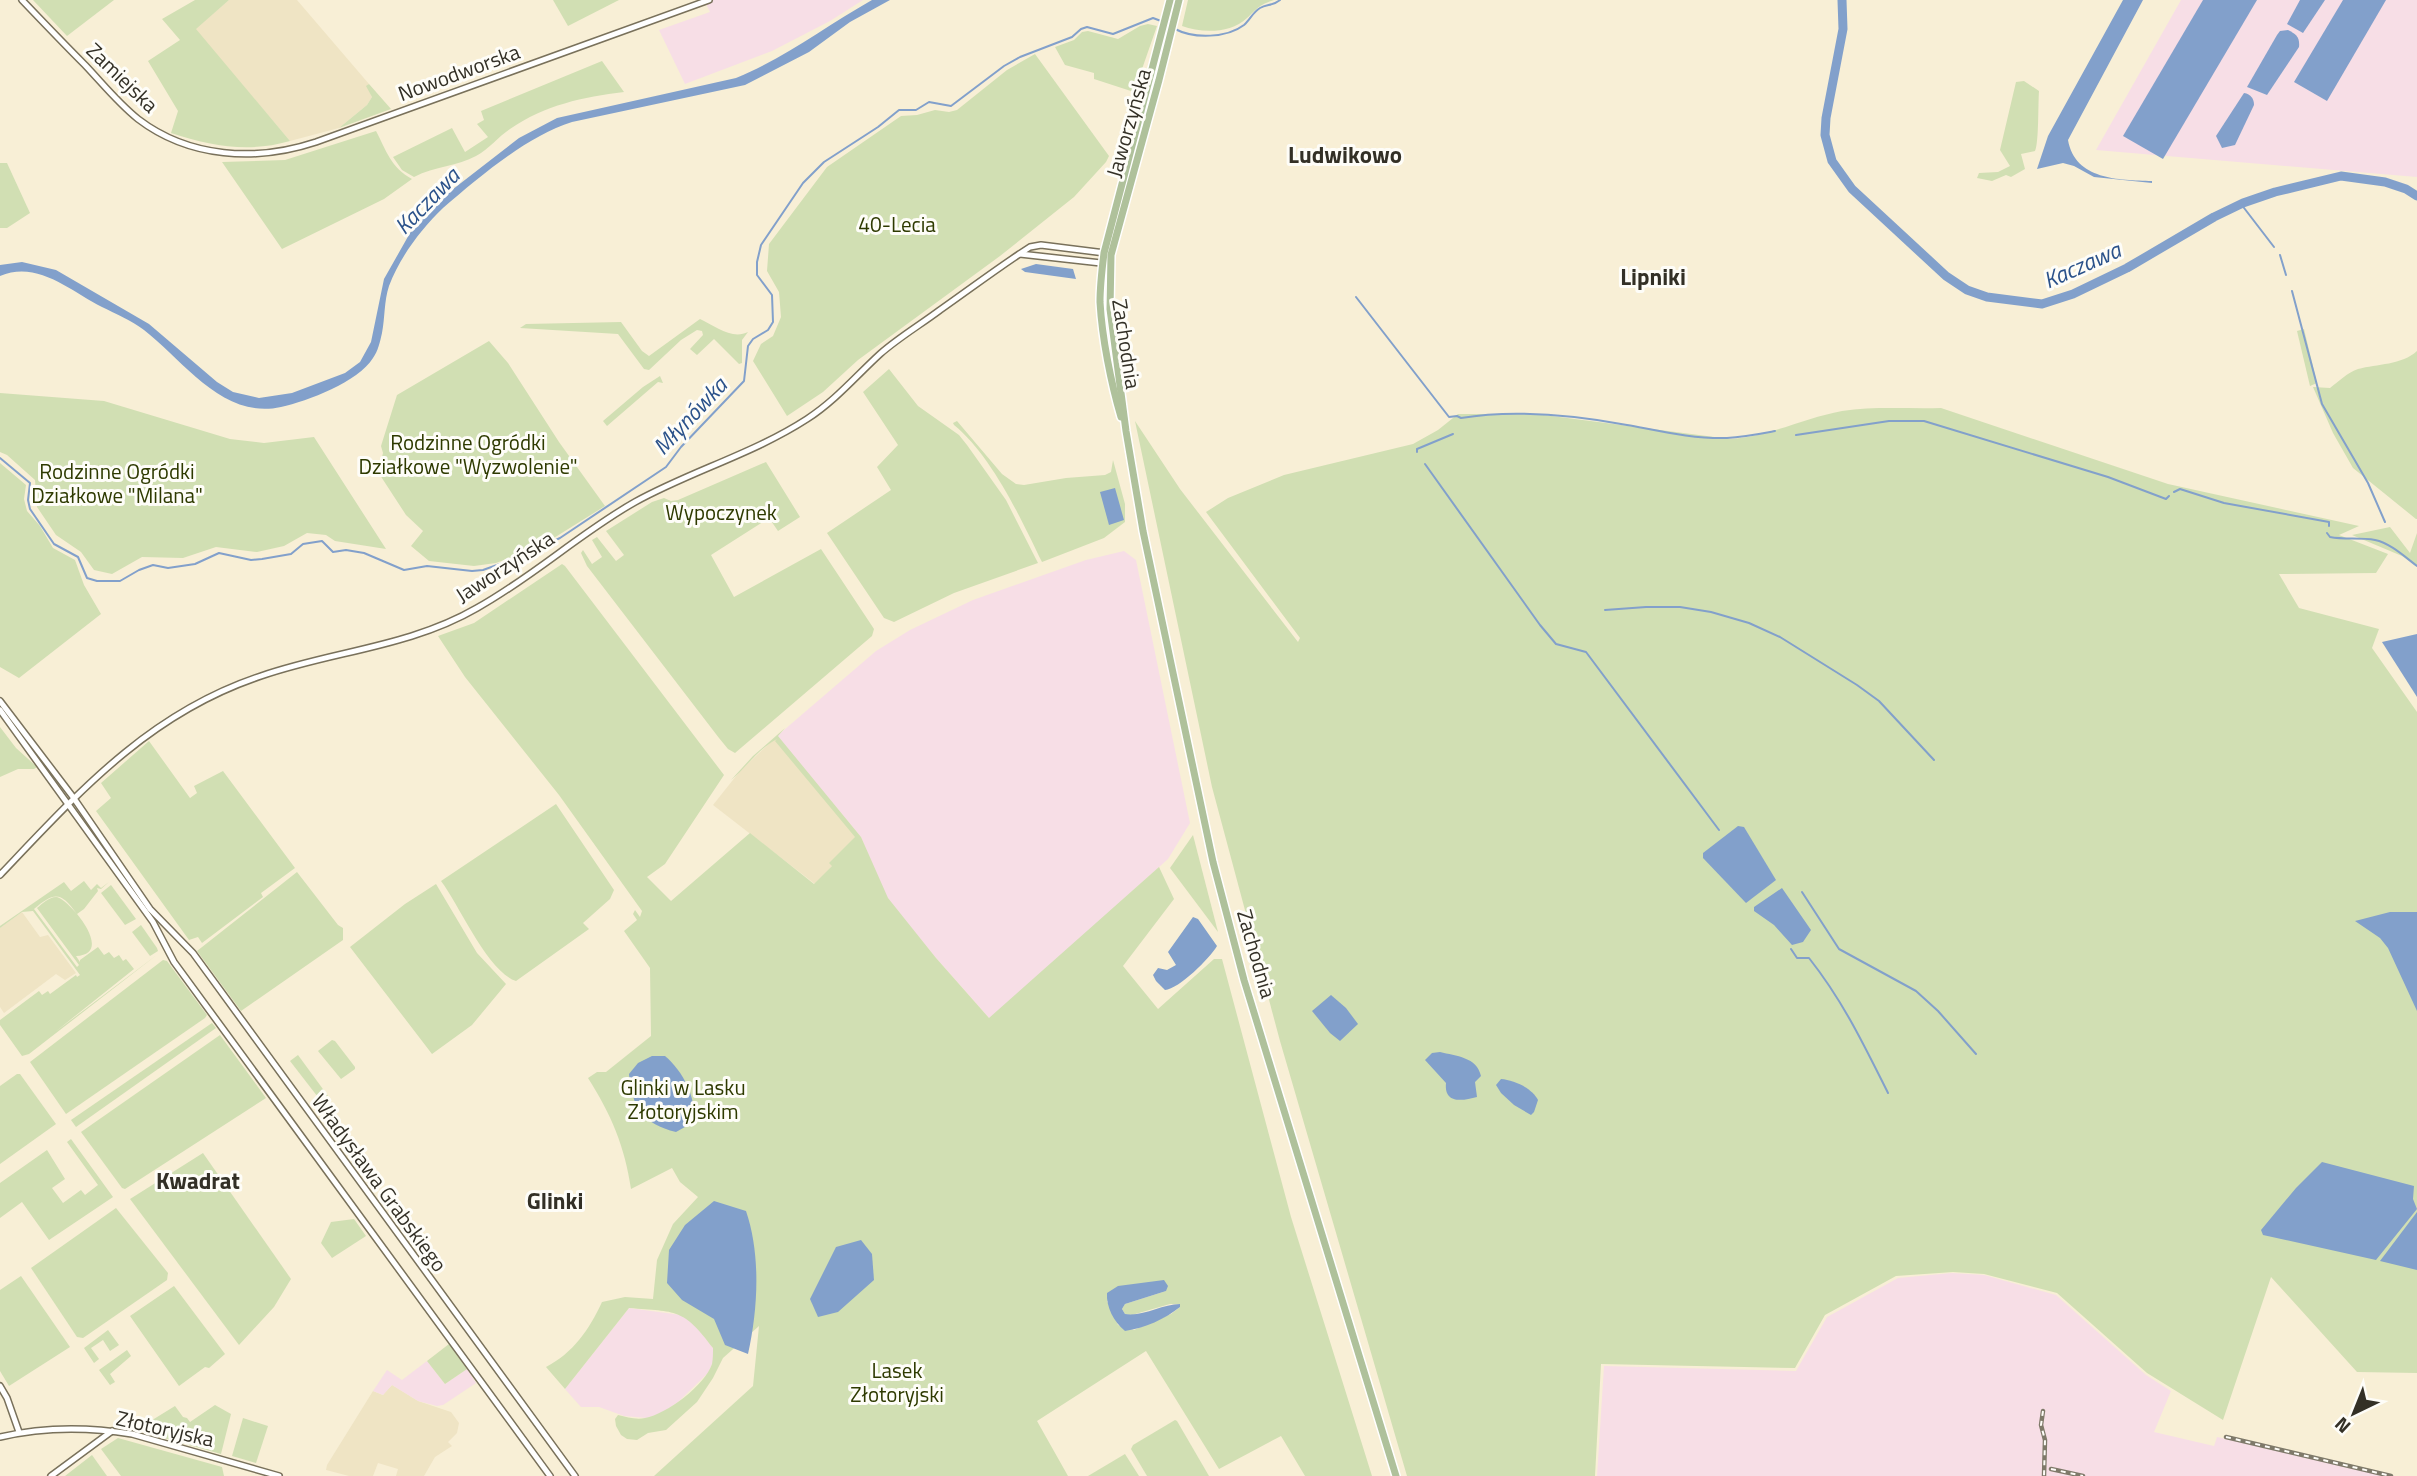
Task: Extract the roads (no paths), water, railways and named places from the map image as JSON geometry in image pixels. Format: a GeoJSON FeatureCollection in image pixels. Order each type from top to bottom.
{"type":"FeatureCollection","features":[{"type":"Feature","properties":{"kind":"main road","name":"Jaworzyńska"},"geometry":{"type":"LineString","coordinates":[[1169,29],[1165,19],[1170,0]]}},
{"type":"Feature","properties":{"kind":"main road","name":"Jaworzyńska"},"geometry":{"type":"LineString","coordinates":[[1107,258],[1179,0]]}},
{"type":"Feature","properties":{"kind":"main road","name":"Zachodnia"},"geometry":{"type":"LineString","coordinates":[[1107,258],[1110,309],[1143,531],[1216,875],[1244,980],[1396,1476]]}},
{"type":"Feature","properties":{"kind":"street","name":"Zamiejska"},"geometry":{"type":"LineString","coordinates":[[22,0],[108,91],[140,120],[171,138],[217,152]]}},
{"type":"Feature","properties":{"kind":"street","name":"Nowodworska"},"geometry":{"type":"LineString","coordinates":[[217,152],[256,154],[298,148],[709,0]]}},
{"type":"Feature","properties":{"kind":"street","name":"Jaworzyńska"},"geometry":{"type":"LineString","coordinates":[[0,875],[68,802],[121,754],[148,733],[209,696],[304,663],[395,642],[445,624],[509,589],[631,505],[668,485],[737,456],[789,430],[832,401],[894,343],[1030,247],[1041,245],[1107,258]]}},
{"type":"Feature","properties":{"kind":"street"},"geometry":{"type":"LineString","coordinates":[[1020,254],[1107,258]]}},
{"type":"Feature","properties":{"kind":"street","name":"Władysława Grabskiego"},"geometry":{"type":"LineString","coordinates":[[0,701],[74,797],[151,915],[174,962],[550,1476]]}},
{"type":"Feature","properties":{"kind":"street","name":"Władysława Grabskiego"},"geometry":{"type":"LineString","coordinates":[[0,710],[151,915],[191,950],[575,1476]]}},
{"type":"Feature","properties":{"kind":"street"},"geometry":{"type":"LineString","coordinates":[[0,1386],[19,1432]]}},
{"type":"Feature","properties":{"kind":"street"},"geometry":{"type":"LineString","coordinates":[[51,1476],[112,1431]]}},
{"type":"Feature","properties":{"kind":"street","name":"Złotoryjska"},"geometry":{"type":"LineString","coordinates":[[0,1437],[19,1432],[112,1431],[279,1476]]}},
{"type":"Feature","properties":{"kind":"water"},"geometry":{"type":"Polygon","coordinates":[[[872,0],[890,0],[850,22],[809,52],[745,85],[572,122],[521,147],[472,183],[419,234],[405,254],[389,286],[379,346],[366,367],[332,389],[305,400],[281,407],[260,409],[241,405],[206,385],[139,326],[66,286],[27,272],[0,276],[0,265],[22,262],[56,270],[149,324],[217,382],[233,392],[259,398],[292,393],[345,373],[360,362],[371,342],[384,279],[410,233],[430,207],[519,138],[557,118],[736,78],[788,51],[872,0]]]}},
{"type":"Feature","properties":{"kind":"water"},"geometry":{"type":"Polygon","coordinates":[[[2123,0],[2143,0],[2068,140],[2079,163],[2089,170],[2113,178],[2152,183],[2094,177],[2063,163],[2037,169],[2048,136],[2123,0]]]}},
{"type":"Feature","properties":{"kind":"water"},"geometry":{"type":"Polygon","coordinates":[[[2203,0],[2257,0],[2163,159],[2123,136],[2203,0]]]}},
{"type":"Feature","properties":{"kind":"water"},"geometry":{"type":"Polygon","coordinates":[[[2300,0],[2325,0],[2303,33],[2287,24],[2300,0]]]}},
{"type":"Feature","properties":{"kind":"water"},"geometry":{"type":"Polygon","coordinates":[[[2343,0],[2386,0],[2327,101],[2294,82],[2343,0]]]}},
{"type":"Feature","properties":{"kind":"water"},"geometry":{"type":"Polygon","coordinates":[[[2288,30],[2297,36],[2299,47],[2267,95],[2247,87],[2277,35],[2280,31],[2288,30]]]}},
{"type":"Feature","properties":{"kind":"water"},"geometry":{"type":"Polygon","coordinates":[[[2244,93],[2252,97],[2254,105],[2235,145],[2222,148],[2216,136],[2244,93]]]}},
{"type":"Feature","properties":{"kind":"water"},"geometry":{"type":"Polygon","coordinates":[[[1036,264],[1073,269],[1076,279],[1025,272],[1021,269],[1036,264]]]}},
{"type":"Feature","properties":{"kind":"water"},"geometry":{"type":"Polygon","coordinates":[[[1115,488],[1124,520],[1109,525],[1100,492],[1115,488]]]}},
{"type":"Feature","properties":{"kind":"water"},"geometry":{"type":"Polygon","coordinates":[[[2417,634],[2417,697],[2382,642],[2417,634]]]}},
{"type":"Feature","properties":{"kind":"water"},"geometry":{"type":"Polygon","coordinates":[[[1738,826],[1744,827],[1776,880],[1746,903],[1703,858],[1703,853],[1738,826]]]}},
{"type":"Feature","properties":{"kind":"water"},"geometry":{"type":"Polygon","coordinates":[[[1782,888],[1811,930],[1803,942],[1792,945],[1774,925],[1754,911],[1754,907],[1782,888]]]}},
{"type":"Feature","properties":{"kind":"water"},"geometry":{"type":"Polygon","coordinates":[[[2390,912],[2417,912],[2417,1011],[2388,948],[2380,938],[2355,921],[2390,912]]]}},
{"type":"Feature","properties":{"kind":"water"},"geometry":{"type":"Polygon","coordinates":[[[1193,917],[1198,919],[1217,946],[1186,979],[1165,990],[1153,975],[1158,968],[1167,970],[1176,965],[1168,952],[1193,917]]]}},
{"type":"Feature","properties":{"kind":"water"},"geometry":{"type":"Polygon","coordinates":[[[1331,995],[1346,1008],[1358,1024],[1340,1041],[1312,1011],[1331,995]]]}},
{"type":"Feature","properties":{"kind":"water"},"geometry":{"type":"Polygon","coordinates":[[[1440,1052],[1465,1058],[1475,1065],[1481,1076],[1475,1082],[1477,1097],[1460,1100],[1448,1095],[1446,1083],[1425,1060],[1432,1053],[1440,1052]]]}},
{"type":"Feature","properties":{"kind":"water"},"geometry":{"type":"Polygon","coordinates":[[[652,1056],[665,1056],[671,1062],[683,1077],[691,1095],[694,1114],[692,1123],[676,1132],[647,1119],[636,1105],[633,1096],[629,1074],[638,1063],[652,1056]]]}},
{"type":"Feature","properties":{"kind":"water"},"geometry":{"type":"Polygon","coordinates":[[[1501,1079],[1522,1085],[1532,1092],[1538,1100],[1531,1115],[1501,1093],[1496,1085],[1501,1079]]]}},
{"type":"Feature","properties":{"kind":"water"},"geometry":{"type":"Polygon","coordinates":[[[2322,1162],[2414,1186],[2413,1199],[2417,1209],[2376,1260],[2263,1235],[2261,1230],[2322,1162]]]}},
{"type":"Feature","properties":{"kind":"water"},"geometry":{"type":"Polygon","coordinates":[[[714,1201],[746,1211],[751,1228],[756,1264],[756,1301],[748,1354],[725,1345],[714,1319],[682,1300],[667,1283],[669,1250],[685,1225],[714,1201]]]}},
{"type":"Feature","properties":{"kind":"water"},"geometry":{"type":"Polygon","coordinates":[[[2417,1212],[2417,1270],[2380,1261],[2417,1212]]]}},
{"type":"Feature","properties":{"kind":"water"},"geometry":{"type":"Polygon","coordinates":[[[861,1240],[872,1254],[874,1280],[838,1312],[818,1317],[810,1299],[836,1247],[861,1240]]]}},
{"type":"Feature","properties":{"kind":"water"},"geometry":{"type":"Polygon","coordinates":[[[1164,1280],[1168,1286],[1166,1291],[1125,1304],[1122,1309],[1125,1314],[1132,1314],[1180,1304],[1180,1307],[1154,1322],[1125,1331],[1112,1314],[1107,1293],[1118,1286],[1164,1280]]]}},
{"type":"Feature","properties":{"kind":"waterway","name":"Młynówka"},"geometry":{"type":"LineString","coordinates":[[1175,29],[1201,36],[1229,33],[1244,25],[1260,8],[1280,0]]}},
{"type":"Feature","properties":{"kind":"waterway","name":"Kaczawa"},"geometry":{"type":"LineString","coordinates":[[1842,0],[1843,29],[1826,118],[1825,135],[1832,161],[1852,189],[1946,276],[1967,290],[1987,297],[2042,304],[2073,294],[2127,268],[2243,203],[2275,192],[2341,176],[2385,182],[2417,196]]}},
{"type":"Feature","properties":{"kind":"waterway","name":"Młynówka"},"geometry":{"type":"LineString","coordinates":[[0,458],[30,483],[30,509],[54,544],[78,557],[87,578],[97,581],[120,581],[153,565],[168,568],[195,564],[219,553],[251,560],[291,554],[303,544],[322,541],[333,552],[346,550],[364,553],[404,570],[427,566],[483,570],[522,556],[560,538],[666,467],[681,447],[744,381],[748,346],[753,339],[768,330],[773,322],[772,295],[757,275],[761,245],[803,183],[824,162],[899,110],[916,110],[929,102],[951,106],[1004,66],[1072,37],[1081,29],[1087,27],[1113,34],[1153,18],[1161,21]]}},
{"type":"Feature","properties":{"kind":"waterway"},"geometry":{"type":"LineString","coordinates":[[2241,204],[2274,247]]}},
{"type":"Feature","properties":{"kind":"waterway"},"geometry":{"type":"LineString","coordinates":[[2280,255],[2286,275]]}},
{"type":"Feature","properties":{"kind":"waterway"},"geometry":{"type":"LineString","coordinates":[[2292,291],[2322,404],[2368,483],[2385,522]]}},
{"type":"Feature","properties":{"kind":"waterway"},"geometry":{"type":"LineString","coordinates":[[1356,297],[1449,417],[1503,414],[1565,416],[1714,438],[1775,431]]}},
{"type":"Feature","properties":{"kind":"waterway"},"geometry":{"type":"LineString","coordinates":[[1796,435],[1889,421],[1924,421],[2108,477],[2166,499],[2169,496]]}},
{"type":"Feature","properties":{"kind":"waterway"},"geometry":{"type":"LineString","coordinates":[[1417,452],[1417,449],[1453,434]]}},
{"type":"Feature","properties":{"kind":"waterway"},"geometry":{"type":"LineString","coordinates":[[1425,464],[1540,625],[1556,644],[1586,652],[1719,830]]}},
{"type":"Feature","properties":{"kind":"waterway"},"geometry":{"type":"LineString","coordinates":[[2174,492],[2180,489],[2224,503],[2329,522],[2329,526]]}},
{"type":"Feature","properties":{"kind":"waterway"},"geometry":{"type":"LineString","coordinates":[[2327,533],[2330,537],[2381,542],[2417,566]]}},
{"type":"Feature","properties":{"kind":"waterway"},"geometry":{"type":"LineString","coordinates":[[1605,610],[1680,607],[1711,612],[1749,623],[1780,637],[1879,701],[1934,760]]}},
{"type":"Feature","properties":{"kind":"waterway"},"geometry":{"type":"LineString","coordinates":[[1802,892],[1839,949],[1916,991],[1938,1011],[1976,1054]]}},
{"type":"Feature","properties":{"kind":"waterway"},"geometry":{"type":"LineString","coordinates":[[1791,949],[1797,958],[1809,958],[1832,990],[1888,1093]]}},
{"type":"Feature","properties":{"kind":"railway"},"geometry":{"type":"LineString","coordinates":[[2043,1411],[2041,1425],[2045,1440],[2044,1476]]}},
{"type":"Feature","properties":{"kind":"railway"},"geometry":{"type":"LineString","coordinates":[[2226,1437],[2391,1476]]}},
{"type":"Feature","properties":{"kind":"railway"},"geometry":{"type":"LineString","coordinates":[[2051,1469],[2083,1476]]}},
{"type":"Feature","properties":{"kind":"district","name":"Ludwikowo"},"geometry":{"type":"Point","coordinates":[1345,155]}},
{"type":"Feature","properties":{"kind":"district","name":"Lipniki"},"geometry":{"type":"Point","coordinates":[1653,277]}},
{"type":"Feature","properties":{"kind":"district","name":"Kwadrat"},"geometry":{"type":"Point","coordinates":[198,1181]}},
{"type":"Feature","properties":{"kind":"district","name":"Glinki"},"geometry":{"type":"Point","coordinates":[555,1201]}},
{"type":"Feature","properties":{"kind":"park label","name":"40-Lecia"},"geometry":{"type":"Point","coordinates":[897,225]}},
{"type":"Feature","properties":{"kind":"park label","name":"Rodzinne Ogródki Działkowe \"Wyzwolenie\""},"geometry":{"type":"Point","coordinates":[468,455]}},
{"type":"Feature","properties":{"kind":"park label","name":"Rodzinne Ogródki Działkowe \"Milana\""},"geometry":{"type":"Point","coordinates":[117,484]}},
{"type":"Feature","properties":{"kind":"park label","name":"Wypoczynek"},"geometry":{"type":"Point","coordinates":[721,513]}},
{"type":"Feature","properties":{"kind":"park label","name":"Glinki w Lasku Złotoryjskim"},"geometry":{"type":"Point","coordinates":[683,1100]}},
{"type":"Feature","properties":{"kind":"park label","name":"Lasek Złotoryjski"},"geometry":{"type":"Point","coordinates":[897,1383]}}]}
